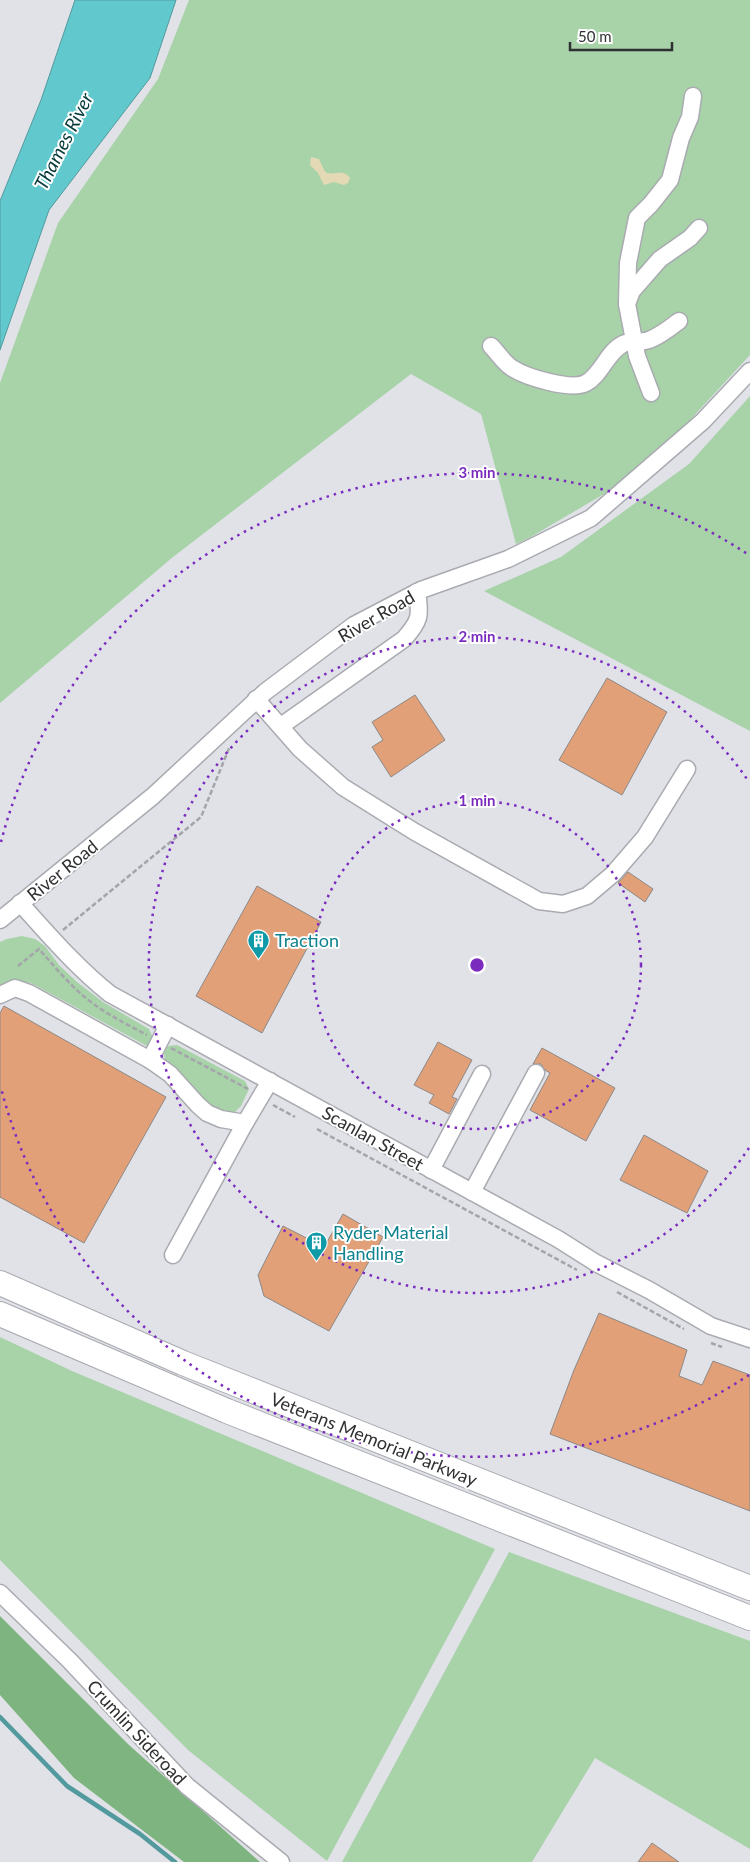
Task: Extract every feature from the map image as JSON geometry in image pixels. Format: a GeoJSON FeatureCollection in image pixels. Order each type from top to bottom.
{"type":"FeatureCollection","features":[{"type":"Feature","properties":{"kind":"highway","name":"Veterans Memorial Parkway"},"geometry":{"type":"LineString","coordinates":[[0,1283],[183,1363],[750,1588]]}},
{"type":"Feature","properties":{"kind":"highway","name":"Veterans Memorial Parkway"},"geometry":{"type":"LineString","coordinates":[[0,1314],[227,1411],[750,1618]]}},
{"type":"Feature","properties":{"kind":"street"},"geometry":{"type":"LineString","coordinates":[[650,393],[641,370],[627,304],[628,263],[637,218],[670,180],[681,138],[690,117],[693,96]]}},
{"type":"Feature","properties":{"kind":"street"},"geometry":{"type":"LineString","coordinates":[[627,304],[632,291],[660,259],[690,238],[699,228]]}},
{"type":"Feature","properties":{"kind":"street"},"geometry":{"type":"LineString","coordinates":[[491,346],[512,368],[527,375],[539,380],[579,385],[586,383],[594,376],[622,345],[649,340],[678,321]]}},
{"type":"Feature","properties":{"kind":"street","name":"River Road"},"geometry":{"type":"LineString","coordinates":[[0,920],[153,796],[256,699],[354,625],[417,592],[508,559],[591,518],[703,421],[750,371]]}},
{"type":"Feature","properties":{"kind":"street"},"geometry":{"type":"LineString","coordinates":[[281,726],[404,639],[417,624],[420,610],[417,592]]}},
{"type":"Feature","properties":{"kind":"street"},"geometry":{"type":"LineString","coordinates":[[256,699],[300,749],[343,787],[415,832],[539,901],[563,904],[587,896],[613,874],[645,838],[687,769]]}},
{"type":"Feature","properties":{"kind":"street","name":"Scanlan Street"},"geometry":{"type":"LineString","coordinates":[[20,903],[63,952],[85,974],[110,994],[558,1239],[596,1263],[649,1290],[710,1326],[750,1339]]}},
{"type":"Feature","properties":{"kind":"street"},"geometry":{"type":"LineString","coordinates":[[0,994],[15,988],[29,993],[150,1060],[170,1074],[207,1113],[245,1124]]}},
{"type":"Feature","properties":{"kind":"street"},"geometry":{"type":"LineString","coordinates":[[150,1060],[168,1025]]}},
{"type":"Feature","properties":{"kind":"street"},"geometry":{"type":"LineString","coordinates":[[472,1192],[536,1073]]}},
{"type":"Feature","properties":{"kind":"street"},"geometry":{"type":"LineString","coordinates":[[431,1170],[482,1074]]}},
{"type":"Feature","properties":{"kind":"street"},"geometry":{"type":"LineString","coordinates":[[173,1255],[270,1081]]}},
{"type":"Feature","properties":{"kind":"street","name":"Crumlin Sideroad"},"geometry":{"type":"LineString","coordinates":[[0,1593],[70,1661],[188,1786],[281,1862]]}},
{"type":"Feature","properties":{"kind":"path"},"geometry":{"type":"LineString","coordinates":[[63,930],[201,817],[233,738]]}},
{"type":"Feature","properties":{"kind":"path"},"geometry":{"type":"LineString","coordinates":[[168,1046],[249,1090]]}},
{"type":"Feature","properties":{"kind":"path"},"geometry":{"type":"LineString","coordinates":[[273,1105],[295,1117]]}},
{"type":"Feature","properties":{"kind":"path"},"geometry":{"type":"LineString","coordinates":[[317,1128],[581,1272]]}},
{"type":"Feature","properties":{"kind":"green space"},"geometry":{"type":"Polygon","coordinates":[[[189,0],[750,0],[750,355],[665,447],[609,491],[516,544],[481,414],[411,374],[173,557],[0,703],[0,383],[58,223],[158,79],[189,0]]]}},
{"type":"Feature","properties":{"kind":"green space"},"geometry":{"type":"Polygon","coordinates":[[[750,396],[750,731],[484,591],[561,557],[689,464],[750,396]]]}},
{"type":"Feature","properties":{"kind":"green space"},"geometry":{"type":"Polygon","coordinates":[[[22,936],[35,939],[45,946],[59,965],[77,982],[103,1002],[149,1029],[153,1038],[151,1044],[147,1046],[31,983],[17,981],[0,987],[0,942],[22,936]]]}},
{"type":"Feature","properties":{"kind":"green space"},"geometry":{"type":"Polygon","coordinates":[[[177,1045],[245,1081],[249,1089],[241,1106],[233,1114],[220,1114],[202,1100],[183,1075],[165,1060],[164,1053],[168,1046],[177,1045]]]}},
{"type":"Feature","properties":{"kind":"green space"},"geometry":{"type":"Polygon","coordinates":[[[0,1337],[72,1371],[495,1549],[327,1861],[188,1750],[0,1560],[0,1337]]]}},
{"type":"Feature","properties":{"kind":"green space"},"geometry":{"type":"Polygon","coordinates":[[[509,1552],[750,1641],[750,1849],[595,1758],[532,1862],[342,1862],[509,1552]]]}},
{"type":"Feature","properties":{"kind":"green space"},"geometry":{"type":"Polygon","coordinates":[[[0,1616],[129,1745],[260,1862],[184,1862],[74,1778],[0,1695],[0,1616]]]}},
{"type":"Feature","properties":{"kind":"sand"},"geometry":{"type":"Polygon","coordinates":[[[311,157],[319,159],[327,173],[348,175],[350,178],[348,183],[344,185],[334,182],[324,185],[318,173],[310,165],[311,157]]]}},
{"type":"Feature","properties":{"kind":"water","name":"Thames River"},"geometry":{"type":"Polygon","coordinates":[[[75,0],[176,0],[150,78],[49,210],[0,350],[0,201],[41,100],[75,0]]]}},
{"type":"Feature","properties":{"kind":"building"},"geometry":{"type":"Polygon","coordinates":[[[607,678],[667,712],[622,795],[559,760],[607,678]]]}},
{"type":"Feature","properties":{"kind":"building"},"geometry":{"type":"Polygon","coordinates":[[[415,695],[445,740],[391,777],[372,747],[383,740],[372,722],[415,695]]]}},
{"type":"Feature","properties":{"kind":"building"},"geometry":{"type":"Polygon","coordinates":[[[628,872],[653,889],[645,902],[618,883],[628,872]]]}},
{"type":"Feature","properties":{"kind":"building","name":"Traction"},"geometry":{"type":"Polygon","coordinates":[[[257,886],[321,922],[262,1033],[196,996],[257,886]]]}},
{"type":"Feature","properties":{"kind":"building"},"geometry":{"type":"Polygon","coordinates":[[[4,1006],[166,1097],[84,1243],[0,1197],[0,1013],[4,1006]]]}},
{"type":"Feature","properties":{"kind":"building"},"geometry":{"type":"Polygon","coordinates":[[[438,1042],[472,1060],[452,1097],[457,1099],[449,1114],[429,1103],[434,1095],[414,1085],[438,1042]]]}},
{"type":"Feature","properties":{"kind":"building"},"geometry":{"type":"Polygon","coordinates":[[[542,1048],[615,1088],[586,1141],[530,1110],[550,1073],[541,1064],[533,1064],[542,1048]]]}},
{"type":"Feature","properties":{"kind":"building"},"geometry":{"type":"Polygon","coordinates":[[[644,1135],[708,1171],[687,1213],[620,1180],[644,1135]]]}},
{"type":"Feature","properties":{"kind":"building","name":"Ryder Material Handling"},"geometry":{"type":"Polygon","coordinates":[[[343,1214],[383,1237],[329,1331],[264,1296],[258,1275],[283,1226],[324,1247],[343,1214]]]}},
{"type":"Feature","properties":{"kind":"building"},"geometry":{"type":"Polygon","coordinates":[[[599,1313],[687,1350],[679,1376],[702,1385],[713,1361],[750,1375],[750,1511],[550,1434],[574,1370],[599,1313]]]}},
{"type":"Feature","properties":{"kind":"building"},"geometry":{"type":"Polygon","coordinates":[[[652,1843],[679,1862],[638,1862],[652,1843]]]}},
{"type":"Feature","properties":{"kind":"waterway"},"geometry":{"type":"LineString","coordinates":[[0,1717],[67,1786],[140,1834],[175,1862]]}},
{"type":"Feature","properties":{"kind":"place","name":"Traction"},"geometry":{"type":"Point","coordinates":[259,959]}},
{"type":"Feature","properties":{"kind":"place","name":"Ryder Material Handling"},"geometry":{"type":"Point","coordinates":[317,1261]}}]}
